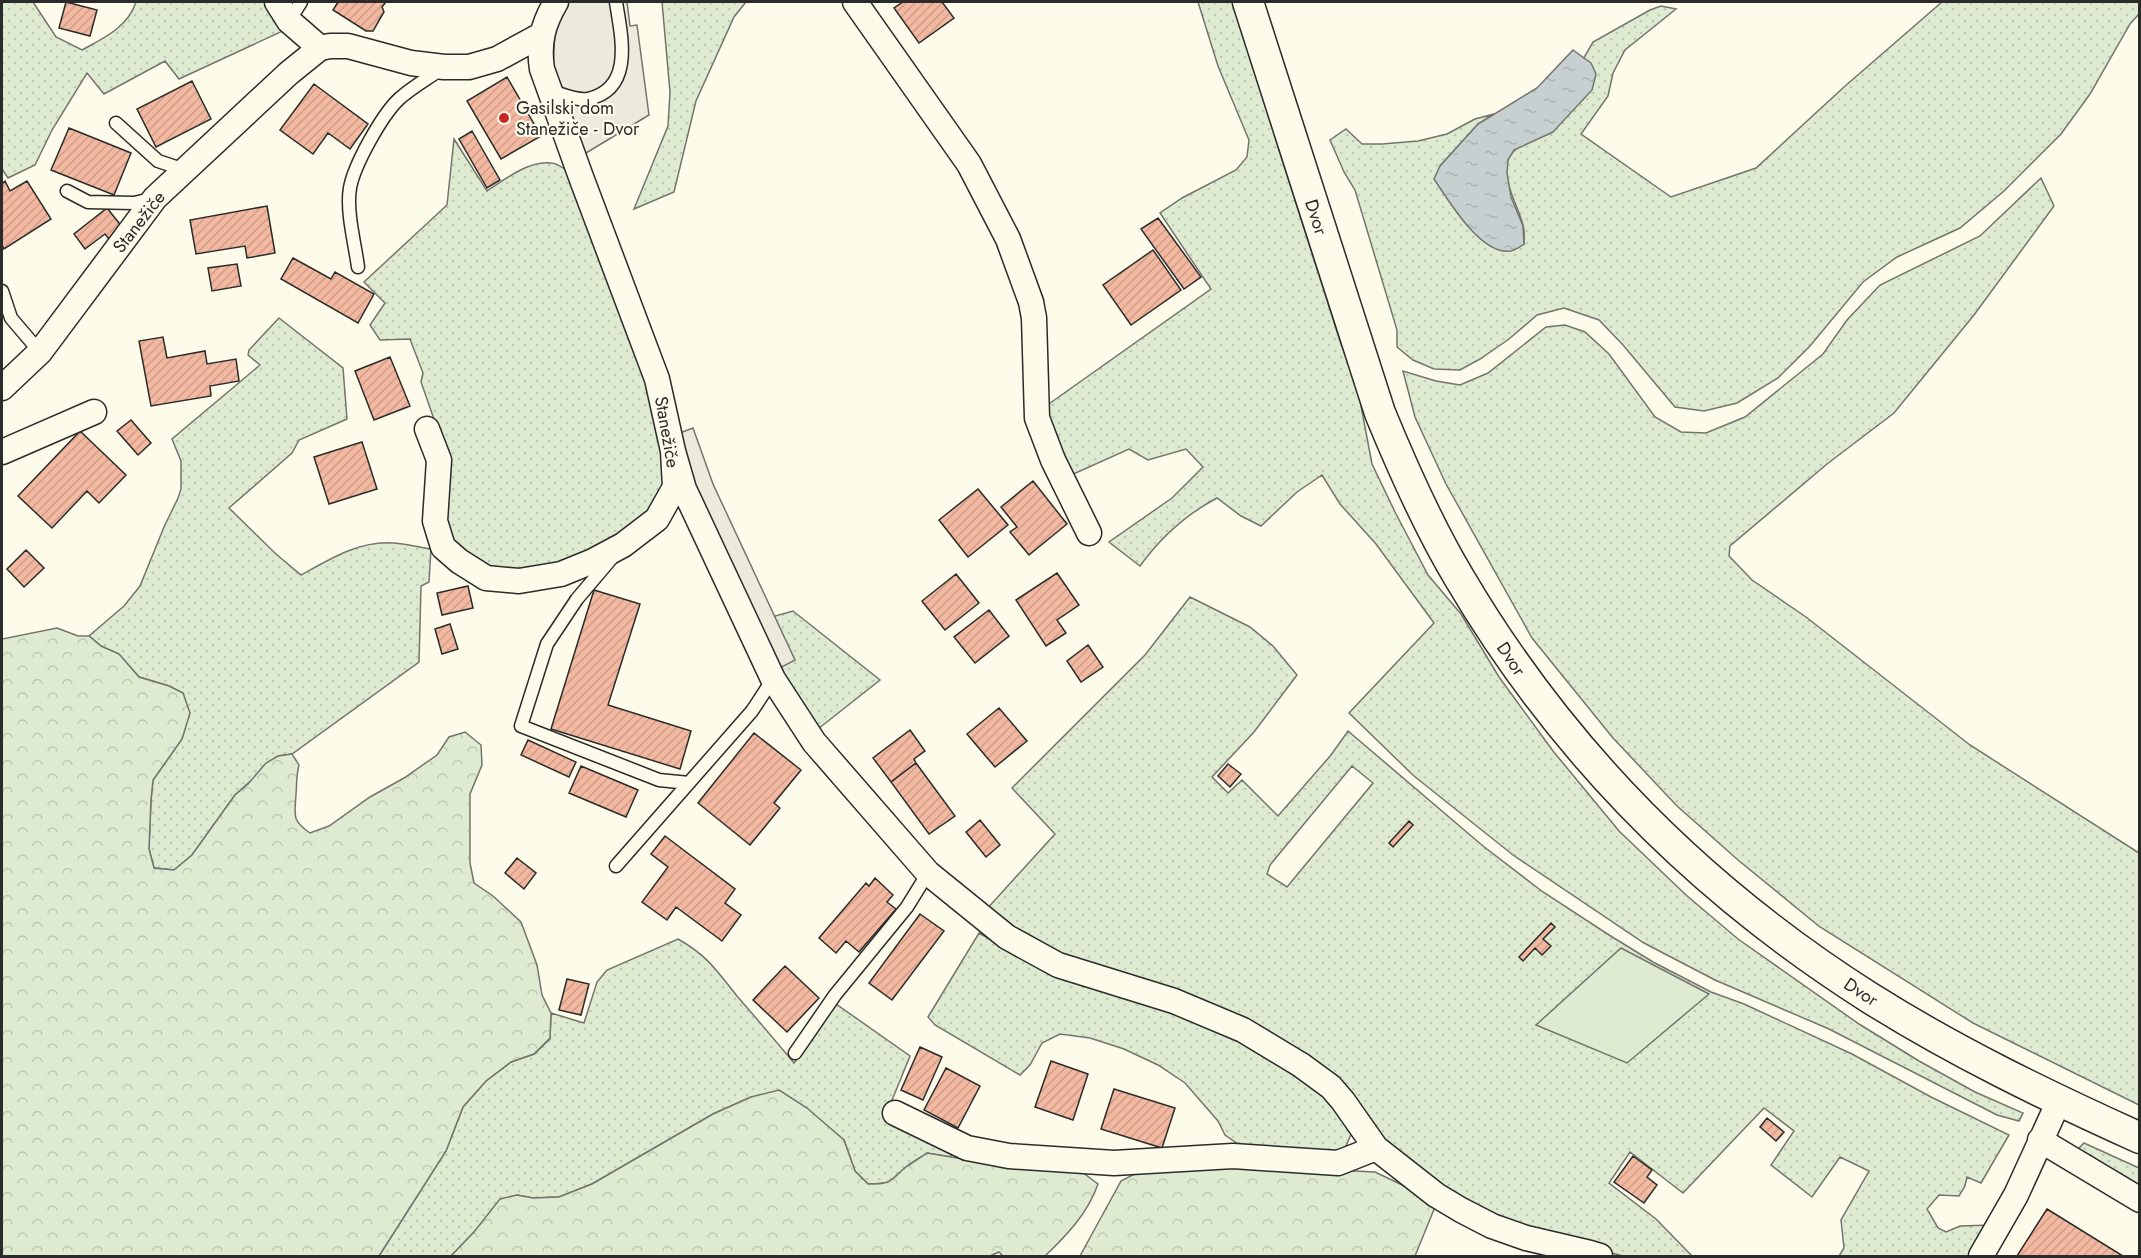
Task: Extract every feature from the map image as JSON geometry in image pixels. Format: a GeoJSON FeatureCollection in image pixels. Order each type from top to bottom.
{"type":"FeatureCollection","features":[{"type":"Feature","properties":{"kind":"street","name":"Stanežiče"},"geometry":{"type":"LineString","coordinates":[[427,429],[439,460],[435,521],[443,547],[459,561],[486,578],[519,581],[561,574],[623,545],[657,519],[675,487],[673,451],[657,380],[550,91],[540,56],[541,35],[545,21],[556,2]]}},
{"type":"Feature","properties":{"kind":"street"},"geometry":{"type":"LineString","coordinates":[[855,2],[969,164],[1008,239],[1031,302],[1034,318],[1036,418],[1053,460],[1089,533]]}},
{"type":"Feature","properties":{"kind":"street","name":"Dvor"},"geometry":{"type":"LineString","coordinates":[[1248,2],[1380,412],[1404,471],[1435,534],[1466,589],[1527,682],[1593,764],[1632,807],[1731,898],[1870,998],[1945,1042],[2059,1101],[2139,1138]]}},
{"type":"Feature","properties":{"kind":"street"},"geometry":{"type":"LineString","coordinates":[[289,8],[320,48],[348,46],[411,63],[444,67],[469,67],[497,58],[541,35]]}},
{"type":"Feature","properties":{"kind":"street","name":"Stanežiče"},"geometry":{"type":"LineString","coordinates":[[2,388],[40,352],[155,198],[289,73],[320,48]]}},
{"type":"Feature","properties":{"kind":"street"},"geometry":{"type":"LineString","coordinates":[[2,452],[94,412]]}},
{"type":"Feature","properties":{"kind":"street"},"geometry":{"type":"LineString","coordinates":[[673,451],[684,489],[772,680],[814,742],[928,873],[1007,937],[1058,965],[1174,1001],[1243,1030],[1301,1065],[1331,1087],[1376,1148],[1436,1195],[1492,1226],[1526,1238],[1600,1257]]}},
{"type":"Feature","properties":{"kind":"street"},"geometry":{"type":"LineString","coordinates":[[1981,1257],[2016,1195],[2059,1101]]}},
{"type":"Feature","properties":{"kind":"street"},"geometry":{"type":"LineString","coordinates":[[895,1113],[967,1148],[1010,1156],[1114,1163],[1233,1156],[1338,1163],[1376,1148]]}},
{"type":"Feature","properties":{"kind":"street"},"geometry":{"type":"LineString","coordinates":[[2040,1140],[2139,1200]]}},
{"type":"Feature","properties":{"kind":"lane"},"geometry":{"type":"LineString","coordinates":[[550,91],[587,99],[608,89],[615,81],[623,59],[616,2]]}},
{"type":"Feature","properties":{"kind":"lane"},"geometry":{"type":"LineString","coordinates":[[358,267],[350,206],[350,188],[357,167],[376,130],[399,99],[444,67]]}},
{"type":"Feature","properties":{"kind":"lane"},"geometry":{"type":"LineString","coordinates":[[116,123],[158,161],[184,170]]}},
{"type":"Feature","properties":{"kind":"lane"},"geometry":{"type":"LineString","coordinates":[[67,191],[88,202],[134,203],[155,198]]}},
{"type":"Feature","properties":{"kind":"lane"},"geometry":{"type":"LineString","coordinates":[[2,291],[11,318],[40,352]]}},
{"type":"Feature","properties":{"kind":"lane"},"geometry":{"type":"LineString","coordinates":[[623,545],[577,599],[547,644],[521,726],[659,780],[689,783]]}},
{"type":"Feature","properties":{"kind":"lane"},"geometry":{"type":"LineString","coordinates":[[616,866],[752,711],[772,680]]}},
{"type":"Feature","properties":{"kind":"lane"},"geometry":{"type":"LineString","coordinates":[[795,1053],[835,995],[907,908],[928,873]]}},
{"type":"Feature","properties":{"kind":"green space"},"geometry":{"type":"Polygon","coordinates":[[[2,2],[33,2],[56,37],[82,50],[121,25],[136,2],[268,2],[287,29],[179,79],[165,61],[104,94],[87,73],[52,130],[35,165],[8,178],[2,169],[2,2]]]}},
{"type":"Feature","properties":{"kind":"green space"},"geometry":{"type":"Polygon","coordinates":[[[662,2],[746,2],[734,17],[696,101],[674,192],[634,209],[668,126],[670,92],[662,2]]]}},
{"type":"Feature","properties":{"kind":"green space"},"geometry":{"type":"Polygon","coordinates":[[[1198,2],[1235,2],[1279,150],[1358,390],[1372,464],[1428,575],[1461,614],[1499,677],[1553,751],[1619,831],[1686,895],[1738,939],[1859,1024],[1919,1061],[1975,1092],[2023,1113],[2019,1121],[1997,1115],[1829,1029],[1715,980],[1644,943],[1513,855],[1414,776],[1349,713],[1434,623],[1376,544],[1340,504],[1322,475],[1297,492],[1261,526],[1241,516],[1217,498],[1174,528],[1140,566],[1109,542],[1172,498],[1203,467],[1186,449],[1148,460],[1129,449],[1069,476],[1060,459],[1046,406],[1211,289],[1160,213],[1182,198],[1236,170],[1247,157],[1249,140],[1218,66],[1198,2]]]}},
{"type":"Feature","properties":{"kind":"green space"},"geometry":{"type":"Polygon","coordinates":[[[1942,2],[2139,2],[2139,14],[2130,24],[2090,94],[2061,134],[2004,191],[1960,228],[1897,257],[1863,282],[1810,346],[1778,378],[1737,403],[1704,411],[1675,407],[1599,320],[1564,308],[1537,315],[1509,339],[1460,370],[1434,369],[1413,360],[1397,347],[1397,330],[1355,190],[1330,140],[1346,129],[1362,144],[1418,141],[1447,134],[1475,119],[1494,114],[1478,124],[1440,166],[1524,244],[1524,227],[1507,177],[1506,167],[1509,158],[1519,147],[1553,132],[1582,61],[1593,42],[1650,10],[1661,6],[1676,9],[1625,50],[1613,73],[1608,96],[1581,134],[1671,197],[1756,168],[1844,87],[1942,2]]]}},
{"type":"Feature","properties":{"kind":"green space"},"geometry":{"type":"Polygon","coordinates":[[[454,139],[487,191],[517,172],[534,165],[553,163],[568,171],[654,400],[666,478],[662,495],[643,521],[565,565],[503,574],[459,556],[442,525],[449,462],[421,382],[423,373],[410,339],[380,340],[370,325],[385,303],[364,282],[447,205],[454,139]]]}},
{"type":"Feature","properties":{"kind":"green space"},"geometry":{"type":"Polygon","coordinates":[[[2041,178],[2054,206],[1974,315],[1894,413],[1827,464],[1730,546],[1729,556],[1752,580],[1806,617],[1970,745],[2139,853],[2139,1105],[1973,1023],[1820,927],[1738,860],[1677,806],[1613,738],[1532,638],[1446,484],[1415,417],[1403,371],[1436,381],[1460,385],[1488,373],[1546,327],[1565,325],[1585,332],[1609,354],[1655,417],[1681,432],[1706,433],[1745,417],[1823,354],[1847,320],[1880,285],[1980,236],[2041,178]]]}},
{"type":"Feature","properties":{"kind":"green space"},"geometry":{"type":"Polygon","coordinates":[[[279,318],[343,368],[347,419],[299,440],[292,453],[229,508],[301,575],[346,552],[369,544],[394,543],[431,549],[429,582],[421,586],[419,662],[292,754],[278,756],[235,795],[192,855],[174,870],[154,868],[149,849],[153,780],[182,739],[189,713],[183,693],[139,677],[119,654],[101,646],[89,636],[124,606],[140,586],[178,498],[181,489],[181,461],[172,439],[260,365],[248,355],[249,350],[279,318]]]}},
{"type":"Feature","properties":{"kind":"green space"},"geometry":{"type":"Polygon","coordinates":[[[1190,597],[1250,627],[1273,646],[1297,675],[1254,732],[1212,777],[1228,793],[1242,780],[1278,816],[1331,755],[1348,731],[1483,846],[1543,892],[1653,962],[1711,992],[1744,1004],[1852,1054],[1931,1097],[2009,1135],[1981,1183],[1967,1177],[1959,1196],[1939,1195],[1927,1209],[1938,1228],[1946,1232],[1960,1226],[1991,1225],[1975,1256],[1839,1256],[1844,1248],[1841,1220],[1869,1171],[1840,1157],[1812,1197],[1771,1165],[1794,1131],[1764,1108],[1683,1193],[1630,1152],[1609,1183],[1656,1219],[1692,1256],[1623,1256],[1503,1224],[1402,1161],[1325,1073],[1067,960],[985,911],[1055,834],[1012,788],[1145,655],[1190,597]],[[1352,766],[1270,865],[1267,874],[1287,887],[1373,783],[1352,766]]]}},
{"type":"Feature","properties":{"kind":"green space"},"geometry":{"type":"Polygon","coordinates":[[[793,611],[880,680],[818,729],[778,669],[775,616],[793,611]]]}},
{"type":"Feature","properties":{"kind":"green space"},"geometry":{"type":"Polygon","coordinates":[[[57,628],[78,636],[89,636],[101,646],[119,654],[139,677],[183,693],[190,713],[182,739],[153,780],[149,849],[154,868],[174,870],[192,855],[235,795],[266,763],[278,756],[292,754],[299,765],[296,816],[300,824],[310,833],[329,826],[370,797],[404,778],[437,755],[449,737],[465,732],[481,745],[482,765],[470,794],[470,863],[474,883],[493,896],[521,922],[537,965],[542,995],[551,1013],[550,1038],[534,1054],[511,1062],[486,1081],[463,1107],[446,1151],[379,1256],[2,1256],[2,639],[57,628]]]}},
{"type":"Feature","properties":{"kind":"green space"},"geometry":{"type":"Polygon","coordinates":[[[979,933],[1042,969],[1217,1024],[1329,1093],[1352,1132],[1345,1148],[1335,1156],[1241,1146],[1225,1135],[1218,1121],[1185,1083],[1158,1065],[1124,1049],[1090,1038],[1060,1034],[1042,1043],[1030,1065],[1020,1075],[935,1025],[928,1017],[979,933]]]}},
{"type":"Feature","properties":{"kind":"green space"},"geometry":{"type":"Polygon","coordinates":[[[678,939],[697,951],[711,964],[794,1063],[836,1004],[910,1056],[886,1115],[950,1148],[951,1157],[927,1153],[908,1165],[890,1181],[868,1184],[855,1171],[844,1140],[751,1097],[713,1114],[592,1184],[559,1197],[533,1198],[517,1195],[474,1232],[451,1256],[379,1256],[446,1151],[463,1107],[486,1081],[511,1062],[534,1054],[550,1039],[551,1013],[584,1023],[597,982],[607,970],[678,939]]]}},
{"type":"Feature","properties":{"kind":"green space"},"geometry":{"type":"Polygon","coordinates":[[[1621,948],[1709,994],[1627,1063],[1536,1025],[1621,948]]]}},
{"type":"Feature","properties":{"kind":"green space"},"geometry":{"type":"Polygon","coordinates":[[[779,1090],[807,1108],[844,1140],[855,1171],[868,1184],[890,1181],[927,1153],[981,1162],[1082,1172],[1098,1184],[1083,1214],[1045,1256],[1003,1256],[999,1252],[990,1256],[451,1256],[500,1199],[517,1195],[533,1198],[559,1197],[592,1184],[713,1114],[751,1097],[779,1090]]]}},
{"type":"Feature","properties":{"kind":"green space"},"geometry":{"type":"Polygon","coordinates":[[[2084,1143],[2139,1168],[2139,1192],[2075,1152],[2084,1143]]]}},
{"type":"Feature","properties":{"kind":"green space"},"geometry":{"type":"Polygon","coordinates":[[[1185,1163],[1375,1172],[1417,1192],[1435,1207],[1415,1256],[1080,1256],[1121,1181],[1146,1168],[1185,1163]]]}},
{"type":"Feature","properties":{"kind":"shaded area"},"geometry":{"type":"Polygon","coordinates":[[[567,2],[627,2],[630,26],[637,25],[649,115],[581,156],[553,70],[555,29],[567,2]]]}},
{"type":"Feature","properties":{"kind":"shaded area"},"geometry":{"type":"Polygon","coordinates":[[[693,428],[713,484],[795,660],[778,669],[691,484],[677,434],[693,428]]]}},
{"type":"Feature","properties":{"kind":"water"},"geometry":{"type":"Polygon","coordinates":[[[1573,50],[1591,63],[1596,74],[1592,90],[1553,132],[1514,150],[1508,160],[1507,173],[1511,197],[1523,226],[1524,244],[1513,251],[1500,250],[1488,245],[1477,236],[1457,213],[1434,179],[1440,166],[1478,124],[1537,88],[1573,50]]]}},
{"type":"Feature","properties":{"kind":"building"},"geometry":{"type":"Polygon","coordinates":[[[66,2],[97,10],[90,36],[59,28],[66,2]]]}},
{"type":"Feature","properties":{"kind":"building"},"geometry":{"type":"Polygon","coordinates":[[[338,2],[386,2],[382,7],[384,12],[373,31],[366,31],[333,10],[338,2]]]}},
{"type":"Feature","properties":{"kind":"building"},"geometry":{"type":"Polygon","coordinates":[[[903,2],[942,2],[954,18],[919,43],[894,8],[903,2]]]}},
{"type":"Feature","properties":{"kind":"building","name":"Gasilski dom Stanežiče - Dvor"},"geometry":{"type":"Polygon","coordinates":[[[507,77],[541,136],[501,159],[467,101],[507,77]]]}},
{"type":"Feature","properties":{"kind":"building"},"geometry":{"type":"Polygon","coordinates":[[[192,81],[211,119],[156,147],[137,109],[192,81]]]}},
{"type":"Feature","properties":{"kind":"building"},"geometry":{"type":"Polygon","coordinates":[[[314,84],[368,124],[350,149],[328,133],[313,154],[280,130],[314,84]]]}},
{"type":"Feature","properties":{"kind":"building"},"geometry":{"type":"Polygon","coordinates":[[[69,128],[131,153],[114,195],[51,170],[69,128]]]}},
{"type":"Feature","properties":{"kind":"building"},"geometry":{"type":"Polygon","coordinates":[[[472,131],[500,180],[487,188],[459,139],[472,131]]]}},
{"type":"Feature","properties":{"kind":"building"},"geometry":{"type":"Polygon","coordinates":[[[5,181],[10,191],[27,181],[51,219],[4,249],[2,245],[2,184],[5,181]]]}},
{"type":"Feature","properties":{"kind":"building"},"geometry":{"type":"Polygon","coordinates":[[[267,206],[275,253],[247,258],[245,246],[196,254],[190,220],[267,206]]]}},
{"type":"Feature","properties":{"kind":"building"},"geometry":{"type":"Polygon","coordinates":[[[107,208],[123,228],[109,239],[105,234],[85,249],[74,234],[107,208]]]}},
{"type":"Feature","properties":{"kind":"building"},"geometry":{"type":"Polygon","coordinates":[[[1158,218],[1201,277],[1184,289],[1141,229],[1158,218]]]}},
{"type":"Feature","properties":{"kind":"building"},"geometry":{"type":"Polygon","coordinates":[[[1153,250],[1181,290],[1131,325],[1103,285],[1153,250]]]}},
{"type":"Feature","properties":{"kind":"building"},"geometry":{"type":"Polygon","coordinates":[[[293,258],[331,279],[335,272],[374,294],[358,323],[281,279],[293,258]]]}},
{"type":"Feature","properties":{"kind":"building"},"geometry":{"type":"Polygon","coordinates":[[[237,264],[241,286],[212,291],[208,268],[237,264]]]}},
{"type":"Feature","properties":{"kind":"building"},"geometry":{"type":"Polygon","coordinates":[[[163,337],[167,358],[205,351],[207,364],[236,359],[239,381],[210,386],[211,396],[151,406],[139,341],[163,337]]]}},
{"type":"Feature","properties":{"kind":"building"},"geometry":{"type":"Polygon","coordinates":[[[390,357],[410,406],[374,420],[355,371],[390,357]]]}},
{"type":"Feature","properties":{"kind":"building"},"geometry":{"type":"Polygon","coordinates":[[[131,420],[151,443],[138,455],[117,431],[131,420]]]}},
{"type":"Feature","properties":{"kind":"building"},"geometry":{"type":"Polygon","coordinates":[[[80,431],[126,475],[99,503],[87,491],[52,528],[18,496],[80,431]]]}},
{"type":"Feature","properties":{"kind":"building"},"geometry":{"type":"Polygon","coordinates":[[[362,442],[377,489],[329,504],[314,457],[362,442]]]}},
{"type":"Feature","properties":{"kind":"building"},"geometry":{"type":"Polygon","coordinates":[[[1033,481],[1067,524],[1029,555],[1010,532],[1017,527],[1001,507],[1033,481]]]}},
{"type":"Feature","properties":{"kind":"building"},"geometry":{"type":"Polygon","coordinates":[[[978,489],[1008,525],[968,557],[939,520],[978,489]]]}},
{"type":"Feature","properties":{"kind":"building"},"geometry":{"type":"Polygon","coordinates":[[[26,550],[44,568],[24,587],[7,569],[26,550]]]}},
{"type":"Feature","properties":{"kind":"building"},"geometry":{"type":"Polygon","coordinates":[[[1057,573],[1079,605],[1057,620],[1066,633],[1046,646],[1016,600],[1057,573]]]}},
{"type":"Feature","properties":{"kind":"building"},"geometry":{"type":"Polygon","coordinates":[[[956,574],[979,603],[945,630],[922,601],[956,574]]]}},
{"type":"Feature","properties":{"kind":"building"},"geometry":{"type":"Polygon","coordinates":[[[468,586],[473,608],[442,615],[437,593],[468,586]]]}},
{"type":"Feature","properties":{"kind":"building"},"geometry":{"type":"Polygon","coordinates":[[[594,590],[640,604],[608,705],[691,731],[680,769],[551,729],[594,590]]]}},
{"type":"Feature","properties":{"kind":"building"},"geometry":{"type":"Polygon","coordinates":[[[989,610],[1009,636],[975,663],[954,637],[989,610]]]}},
{"type":"Feature","properties":{"kind":"building"},"geometry":{"type":"Polygon","coordinates":[[[450,624],[458,649],[442,654],[435,629],[450,624]]]}},
{"type":"Feature","properties":{"kind":"building"},"geometry":{"type":"Polygon","coordinates":[[[1088,645],[1103,667],[1081,682],[1067,661],[1088,645]]]}},
{"type":"Feature","properties":{"kind":"building"},"geometry":{"type":"Polygon","coordinates":[[[999,708],[1027,741],[995,767],[967,734],[999,708]]]}},
{"type":"Feature","properties":{"kind":"building"},"geometry":{"type":"Polygon","coordinates":[[[910,730],[925,751],[914,759],[916,763],[891,782],[873,758],[910,730]]]}},
{"type":"Feature","properties":{"kind":"building"},"geometry":{"type":"Polygon","coordinates":[[[754,733],[801,770],[774,803],[780,808],[750,845],[698,803],[754,733]]]}},
{"type":"Feature","properties":{"kind":"building"},"geometry":{"type":"Polygon","coordinates":[[[528,740],[576,762],[569,777],[521,755],[528,740]]]}},
{"type":"Feature","properties":{"kind":"building"},"geometry":{"type":"Polygon","coordinates":[[[916,763],[955,816],[929,834],[891,782],[916,763]]]}},
{"type":"Feature","properties":{"kind":"building"},"geometry":{"type":"Polygon","coordinates":[[[1228,764],[1241,774],[1230,787],[1218,776],[1228,764]]]}},
{"type":"Feature","properties":{"kind":"building"},"geometry":{"type":"Polygon","coordinates":[[[581,766],[638,790],[626,817],[569,793],[581,766]]]}},
{"type":"Feature","properties":{"kind":"building"},"geometry":{"type":"Polygon","coordinates":[[[980,820],[1000,845],[986,857],[966,832],[980,820]]]}},
{"type":"Feature","properties":{"kind":"building"},"geometry":{"type":"Polygon","coordinates":[[[1409,821],[1413,825],[1393,847],[1389,843],[1409,821]]]}},
{"type":"Feature","properties":{"kind":"building"},"geometry":{"type":"Polygon","coordinates":[[[665,836],[735,889],[725,903],[741,915],[722,941],[676,907],[667,920],[642,902],[668,867],[651,854],[665,836]]]}},
{"type":"Feature","properties":{"kind":"building"},"geometry":{"type":"Polygon","coordinates":[[[517,858],[536,873],[524,889],[505,873],[517,858]]]}},
{"type":"Feature","properties":{"kind":"building"},"geometry":{"type":"Polygon","coordinates":[[[875,878],[893,895],[887,902],[896,909],[859,952],[846,941],[836,953],[819,938],[866,883],[869,886],[875,878]]]}},
{"type":"Feature","properties":{"kind":"building"},"geometry":{"type":"Polygon","coordinates":[[[920,914],[944,931],[892,1000],[869,983],[920,914]]]}},
{"type":"Feature","properties":{"kind":"building"},"geometry":{"type":"Polygon","coordinates":[[[1551,923],[1555,927],[1543,939],[1551,946],[1542,955],[1535,948],[1523,961],[1519,957],[1551,923]]]}},
{"type":"Feature","properties":{"kind":"building"},"geometry":{"type":"Polygon","coordinates":[[[785,966],[819,998],[787,1032],[753,1000],[785,966]]]}},
{"type":"Feature","properties":{"kind":"building"},"geometry":{"type":"Polygon","coordinates":[[[567,979],[589,984],[581,1015],[559,1010],[567,979]]]}},
{"type":"Feature","properties":{"kind":"building"},"geometry":{"type":"Polygon","coordinates":[[[920,1047],[942,1057],[923,1100],[901,1090],[920,1047]]]}},
{"type":"Feature","properties":{"kind":"building"},"geometry":{"type":"Polygon","coordinates":[[[1051,1061],[1088,1074],[1073,1120],[1035,1107],[1051,1061]]]}},
{"type":"Feature","properties":{"kind":"building"},"geometry":{"type":"Polygon","coordinates":[[[946,1068],[980,1086],[958,1128],[924,1110],[946,1068]]]}},
{"type":"Feature","properties":{"kind":"building"},"geometry":{"type":"Polygon","coordinates":[[[1114,1089],[1175,1108],[1162,1148],[1101,1129],[1114,1089]]]}},
{"type":"Feature","properties":{"kind":"building"},"geometry":{"type":"Polygon","coordinates":[[[1767,1118],[1784,1132],[1776,1141],[1760,1127],[1767,1118]]]}},
{"type":"Feature","properties":{"kind":"building"},"geometry":{"type":"Polygon","coordinates":[[[1633,1156],[1652,1170],[1647,1177],[1657,1185],[1644,1203],[1614,1182],[1633,1156]]]}},
{"type":"Feature","properties":{"kind":"building"},"geometry":{"type":"Polygon","coordinates":[[[2047,1209],[2123,1256],[2017,1256],[2047,1209]]]}},
{"type":"Feature","properties":{"kind":"place","name":"Gasilski dom Stanežiče - Dvor"},"geometry":{"type":"Point","coordinates":[504,118]}}]}
